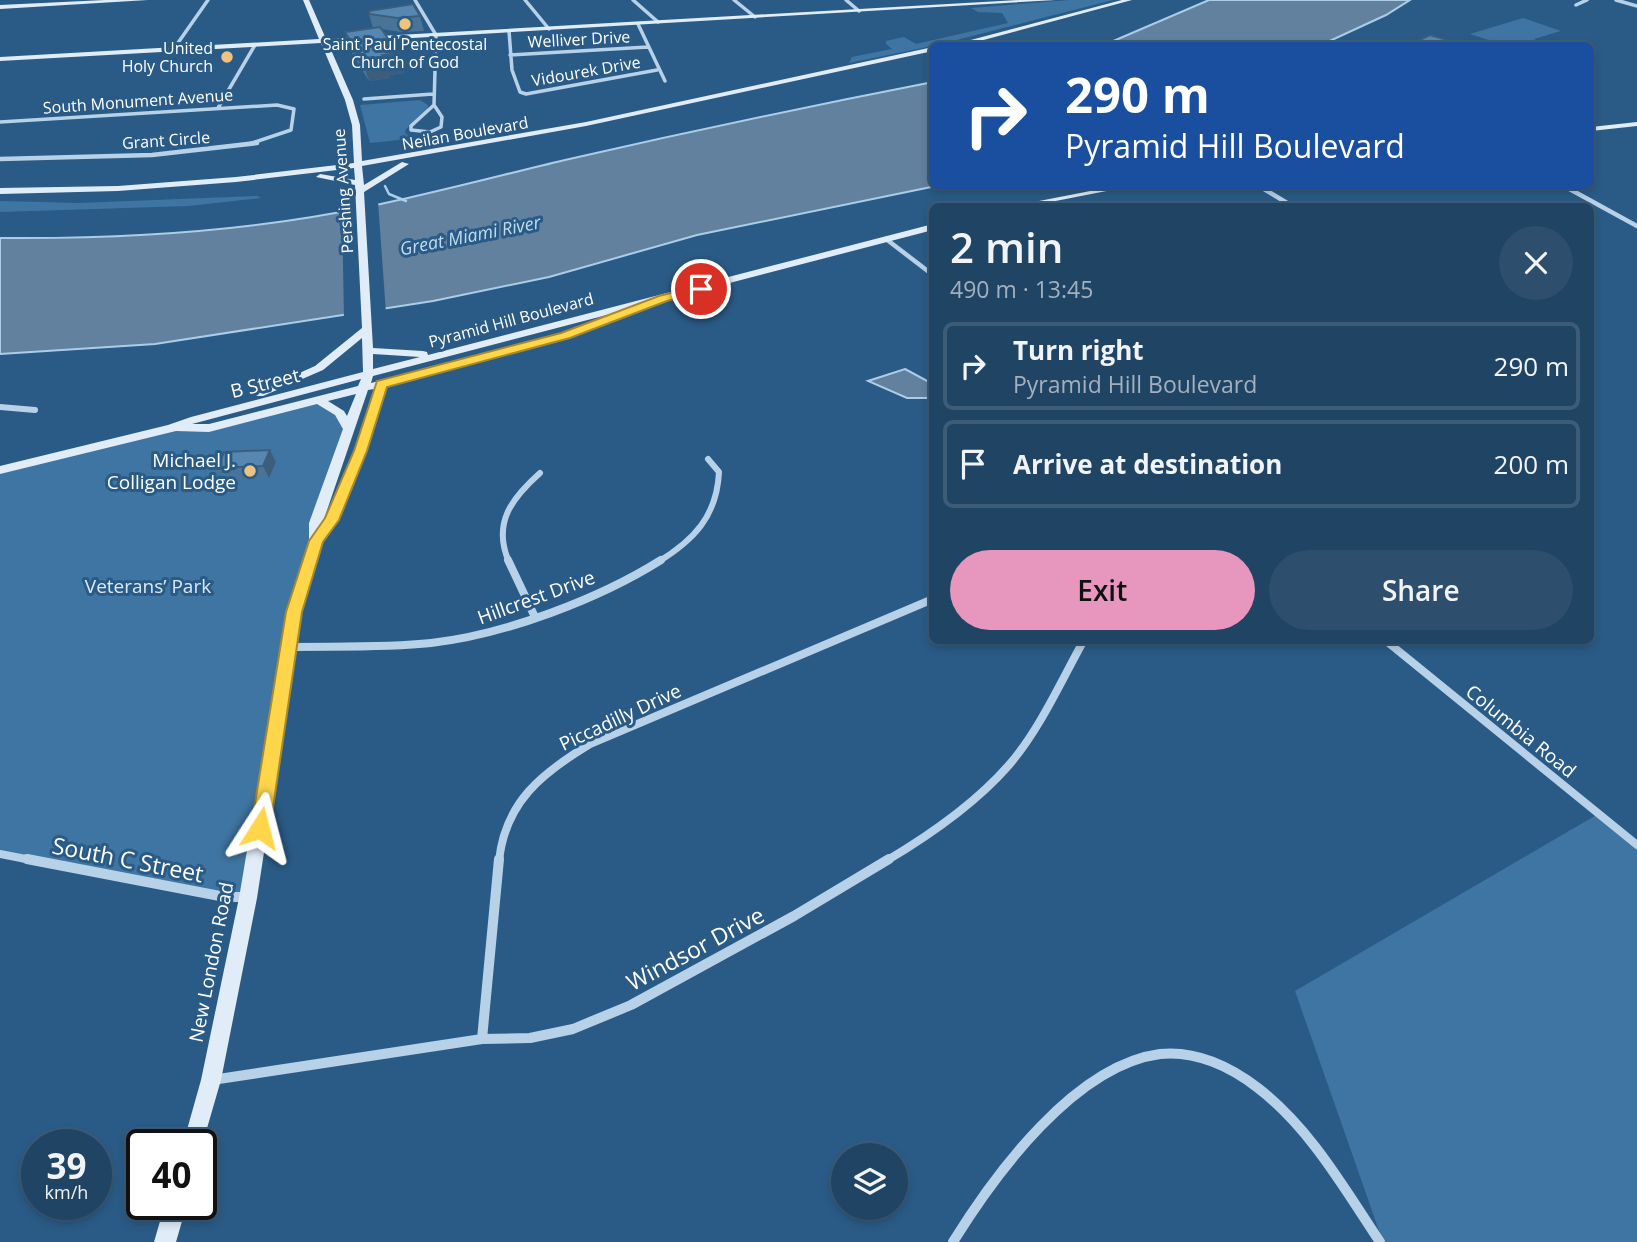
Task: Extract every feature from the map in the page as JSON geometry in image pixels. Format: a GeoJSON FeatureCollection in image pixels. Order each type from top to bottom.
{"type":"FeatureCollection","features":[{"type":"Feature","properties":{"kind":"street"},"geometry":{"type":"LineString","coordinates":[[0,7],[145,0]]}},
{"type":"Feature","properties":{"kind":"street"},"geometry":{"type":"LineString","coordinates":[[173,50],[208,0]]}},
{"type":"Feature","properties":{"kind":"street","name":"Pershing Avenue"},"geometry":{"type":"LineString","coordinates":[[306,0],[353,111],[360,187],[368,374]]}},
{"type":"Feature","properties":{"kind":"street"},"geometry":{"type":"LineString","coordinates":[[415,0],[436,35],[433,94],[434,105],[442,117],[441,127],[430,132],[411,130],[411,126],[434,105]]}},
{"type":"Feature","properties":{"kind":"street"},"geometry":{"type":"LineString","coordinates":[[526,0],[549,29]]}},
{"type":"Feature","properties":{"kind":"street"},"geometry":{"type":"LineString","coordinates":[[634,0],[658,22]]}},
{"type":"Feature","properties":{"kind":"street"},"geometry":{"type":"LineString","coordinates":[[734,0],[754,17]]}},
{"type":"Feature","properties":{"kind":"street"},"geometry":{"type":"LineString","coordinates":[[846,0],[859,11]]}},
{"type":"Feature","properties":{"kind":"street"},"geometry":{"type":"LineString","coordinates":[[0,59],[1053,0]]}},
{"type":"Feature","properties":{"kind":"street"},"geometry":{"type":"LineString","coordinates":[[966,42],[1129,0]]}},
{"type":"Feature","properties":{"kind":"street"},"geometry":{"type":"LineString","coordinates":[[1576,5],[1587,0]]}},
{"type":"Feature","properties":{"kind":"street"},"geometry":{"type":"LineString","coordinates":[[1616,0],[1637,6]]}},
{"type":"Feature","properties":{"kind":"street"},"geometry":{"type":"LineString","coordinates":[[638,24],[664,81]]}},
{"type":"Feature","properties":{"kind":"street"},"geometry":{"type":"LineString","coordinates":[[509,31],[510,55]]}},
{"type":"Feature","properties":{"kind":"street"},"geometry":{"type":"LineString","coordinates":[[218,108],[255,45]]}},
{"type":"Feature","properties":{"kind":"street","name":"Welliver Drive"},"geometry":{"type":"LineString","coordinates":[[510,55],[648,47]]}},
{"type":"Feature","properties":{"kind":"street","name":"Neilan Boulevard"},"geometry":{"type":"LineString","coordinates":[[154,186],[440,152],[602,122],[929,50]]}},
{"type":"Feature","properties":{"kind":"street","name":"Vidourek Drive"},"geometry":{"type":"LineString","coordinates":[[510,55],[510,66],[520,92],[535,94],[657,70]]}},
{"type":"Feature","properties":{"kind":"street","name":"Neilan Boulevard"},"geometry":{"type":"LineString","coordinates":[[0,191],[154,186],[286,175],[776,82]]}},
{"type":"Feature","properties":{"kind":"street"},"geometry":{"type":"LineString","coordinates":[[364,99],[433,94]]}},
{"type":"Feature","properties":{"kind":"street","name":"South Monument Avenue"},"geometry":{"type":"LineString","coordinates":[[0,122],[277,105]]}},
{"type":"Feature","properties":{"kind":"street","name":"Grant Circle"},"geometry":{"type":"LineString","coordinates":[[0,159],[129,156],[257,144],[284,135],[293,126],[294,109],[277,105]]}},
{"type":"Feature","properties":{"kind":"street"},"geometry":{"type":"LineString","coordinates":[[1594,130],[1637,124]]}},
{"type":"Feature","properties":{"kind":"street"},"geometry":{"type":"LineString","coordinates":[[286,175],[335,178],[360,187],[376,181],[398,166],[440,152]]}},
{"type":"Feature","properties":{"kind":"street"},"geometry":{"type":"LineString","coordinates":[[1034,203],[1112,189]]}},
{"type":"Feature","properties":{"kind":"street"},"geometry":{"type":"LineString","coordinates":[[1264,189],[1288,203]]}},
{"type":"Feature","properties":{"kind":"street"},"geometry":{"type":"LineString","coordinates":[[1569,189],[1637,226]]}},
{"type":"Feature","properties":{"kind":"street","name":"Pyramid Hill Boulevard"},"geometry":{"type":"LineString","coordinates":[[368,374],[929,228]]}},
{"type":"Feature","properties":{"kind":"street"},"geometry":{"type":"LineString","coordinates":[[886,239],[929,272]]}},
{"type":"Feature","properties":{"kind":"street","name":"Pyramid Hill Boulevard"},"geometry":{"type":"LineString","coordinates":[[360,389],[566,336],[663,299]]}},
{"type":"Feature","properties":{"kind":"street"},"geometry":{"type":"LineString","coordinates":[[94,446],[122,434],[271,390],[308,374],[336,356],[367,329]]}},
{"type":"Feature","properties":{"kind":"street"},"geometry":{"type":"LineString","coordinates":[[368,351],[407,355],[463,351]]}},
{"type":"Feature","properties":{"kind":"street"},"geometry":{"type":"LineString","coordinates":[[368,374],[381,384]]}},
{"type":"Feature","properties":{"kind":"street","name":"New London Road"},"geometry":{"type":"LineString","coordinates":[[197,1129],[211,1080],[248,898],[286,647],[316,541],[316,523],[360,389],[368,374]]}},
{"type":"Feature","properties":{"kind":"street","name":"B Street"},"geometry":{"type":"LineString","coordinates":[[0,470],[172,428],[195,419],[368,374]]}},
{"type":"Feature","properties":{"kind":"street","name":"New London Road"},"geometry":{"type":"LineString","coordinates":[[316,541],[332,520],[360,451],[381,384]]}},
{"type":"Feature","properties":{"kind":"street","name":"B Street"},"geometry":{"type":"LineString","coordinates":[[172,428],[209,428],[360,389]]}},
{"type":"Feature","properties":{"kind":"street"},"geometry":{"type":"LineString","coordinates":[[320,400],[340,413],[348,428]]}},
{"type":"Feature","properties":{"kind":"street"},"geometry":{"type":"LineString","coordinates":[[0,407],[35,410]]}},
{"type":"Feature","properties":{"kind":"street","name":"Hillcrest Drive"},"geometry":{"type":"LineString","coordinates":[[286,647],[415,645],[484,634],[620,583],[667,557],[698,533],[719,490],[719,472],[708,459]]}},
{"type":"Feature","properties":{"kind":"street"},"geometry":{"type":"LineString","coordinates":[[534,615],[499,534],[501,515],[516,492],[540,473]]}},
{"type":"Feature","properties":{"kind":"street","name":"Piccadilly Drive"},"geometry":{"type":"LineString","coordinates":[[482,1040],[501,840],[508,818],[522,792],[552,766],[590,744],[929,601]]}},
{"type":"Feature","properties":{"kind":"street","name":"Windsor Drive"},"geometry":{"type":"LineString","coordinates":[[211,1080],[482,1040],[530,1038],[573,1029],[631,1005],[794,916],[911,846],[971,802],[1010,764],[1041,718],[1082,644]]}},
{"type":"Feature","properties":{"kind":"street","name":"Columbia Road"},"geometry":{"type":"LineString","coordinates":[[1390,644],[1637,845]]}},
{"type":"Feature","properties":{"kind":"street","name":"South C Street"},"geometry":{"type":"LineString","coordinates":[[0,854],[225,897],[248,898]]}},
{"type":"Feature","properties":{"kind":"street"},"geometry":{"type":"LineString","coordinates":[[953,1242],[966,1219],[1035,1132],[1095,1081],[1125,1065],[1158,1054],[1195,1057],[1236,1072],[1287,1115],[1380,1242]]}},
{"type":"Feature","properties":{"kind":"street"},"geometry":{"type":"LineString","coordinates":[[165,1242],[171,1220]]}},
{"type":"Feature","properties":{"kind":"green space"},"geometry":{"type":"Polygon","coordinates":[[[1070,0],[1113,0],[949,42],[929,42],[929,47],[849,63],[852,57],[892,49],[886,41],[904,37],[916,44],[1008,23],[1002,13],[978,12],[971,8],[1070,0]]]}},
{"type":"Feature","properties":{"kind":"green space"},"geometry":{"type":"Polygon","coordinates":[[[1523,18],[1561,31],[1534,39],[1541,42],[1495,42],[1470,34],[1523,18]]]}},
{"type":"Feature","properties":{"kind":"green space"},"geometry":{"type":"Polygon","coordinates":[[[420,100],[428,105],[427,111],[405,130],[406,134],[418,138],[370,143],[360,105],[420,100]]]}},
{"type":"Feature","properties":{"kind":"green space"},"geometry":{"type":"Polygon","coordinates":[[[257,196],[261,198],[189,206],[0,212],[0,201],[79,203],[257,196]]]}},
{"type":"Feature","properties":{"kind":"green space","name":"Veterans’ Park"},"geometry":{"type":"Polygon","coordinates":[[[319,400],[348,428],[294,612],[248,898],[0,854],[0,470],[172,428],[191,429],[319,400]]]}},
{"type":"Feature","properties":{"kind":"green space"},"geometry":{"type":"Polygon","coordinates":[[[1598,814],[1637,845],[1637,1242],[1383,1242],[1295,991],[1598,814]]]}},
{"type":"Feature","properties":{"kind":"water"},"geometry":{"type":"Polygon","coordinates":[[[1209,0],[1410,0],[1386,15],[1328,42],[1111,42],[1209,0]]]}},
{"type":"Feature","properties":{"kind":"water","name":"Great Miami River"},"geometry":{"type":"Polygon","coordinates":[[[929,83],[929,187],[697,235],[549,277],[433,301],[155,344],[0,354],[0,238],[156,234],[234,228],[312,217],[929,83]]]}},
{"type":"Feature","properties":{"kind":"water"},"geometry":{"type":"Polygon","coordinates":[[[905,369],[929,382],[929,398],[907,398],[868,381],[905,369]]]}},
{"type":"Feature","properties":{"kind":"pier"},"geometry":{"type":"Polygon","coordinates":[[[378,201],[386,313],[344,320],[342,208],[378,201]]]}},
{"type":"Feature","properties":{"kind":"building"},"geometry":{"type":"Polygon","coordinates":[[[413,4],[420,16],[397,18],[369,14],[369,11],[413,4]]]}},
{"type":"Feature","properties":{"kind":"building"},"geometry":{"type":"Polygon","coordinates":[[[380,27],[398,53],[363,61],[345,32],[380,27]]]}},
{"type":"Feature","properties":{"kind":"building"},"geometry":{"type":"Polygon","coordinates":[[[1430,35],[1454,42],[1415,42],[1430,35]]]}},
{"type":"Feature","properties":{"kind":"building"},"geometry":{"type":"Polygon","coordinates":[[[270,450],[263,466],[217,468],[224,452],[270,450]]]}},
{"type":"Feature","properties":{"kind":"waterway"},"geometry":{"type":"LineString","coordinates":[[385,186],[389,194],[406,201]]}},
{"type":"Feature","properties":{"kind":"place","name":"Saint Paul Pentecostal Church of God"},"geometry":{"type":"Point","coordinates":[405,24]}},
{"type":"Feature","properties":{"kind":"place","name":"United Holy Church"},"geometry":{"type":"Point","coordinates":[227,57]}},
{"type":"Feature","properties":{"kind":"place","name":"Michael J. Colligan Lodge"},"geometry":{"type":"Point","coordinates":[250,471]}},
{"type":"Feature","properties":{"kind":"route"},"geometry":{"type":"LineString","coordinates":[[260,828],[286,647],[294,612],[316,541],[332,520],[360,451],[381,384],[566,336],[663,299],[701,289]]}}]}
